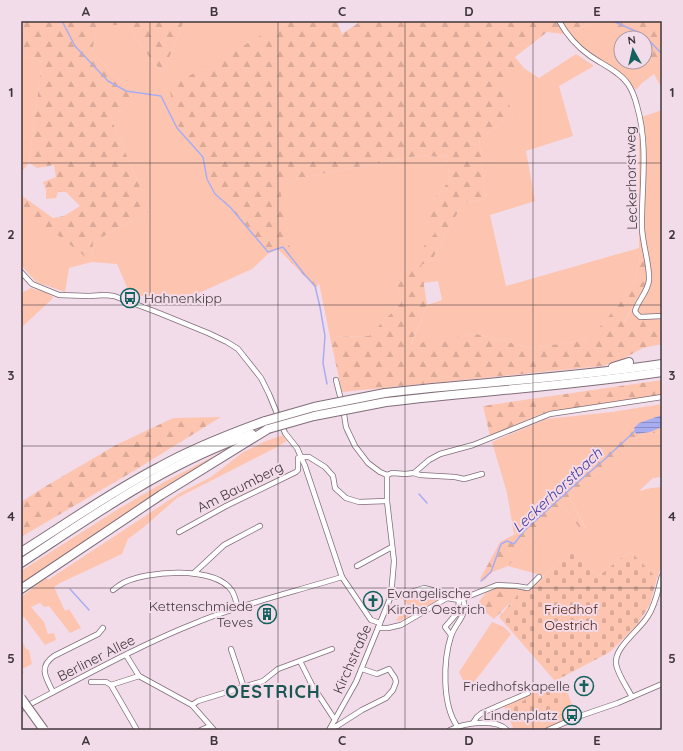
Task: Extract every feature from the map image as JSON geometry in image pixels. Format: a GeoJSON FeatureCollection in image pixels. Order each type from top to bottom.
{"type":"FeatureCollection","features":[{"type":"Feature","properties":{"kind":"highway"},"geometry":{"type":"LineString","coordinates":[[583,374],[629,362]]}},
{"type":"Feature","properties":{"kind":"highway"},"geometry":{"type":"LineString","coordinates":[[21,552],[124,486],[159,466],[220,437],[266,421],[314,407],[385,393],[583,374],[662,364]]}},
{"type":"Feature","properties":{"kind":"highway"},"geometry":{"type":"LineString","coordinates":[[21,563],[100,511],[165,473],[224,445],[268,429],[314,416],[386,402],[446,395],[606,381],[662,372]]}},
{"type":"Feature","properties":{"kind":"highway"},"geometry":{"type":"LineString","coordinates":[[21,589],[161,495],[268,429]]}},
{"type":"Feature","properties":{"kind":"highway"},"geometry":{"type":"LineString","coordinates":[[21,698],[44,730]]}},
{"type":"Feature","properties":{"kind":"street","name":"Leckerhorstweg"},"geometry":{"type":"LineString","coordinates":[[559,21],[576,45],[623,79],[629,85],[634,96],[643,131],[644,175],[642,228],[644,249],[649,273],[647,288],[636,314],[640,317],[662,316]]}},
{"type":"Feature","properties":{"kind":"street"},"geometry":{"type":"LineString","coordinates":[[21,272],[32,284],[58,295],[114,296],[153,310],[208,333],[238,349],[261,378],[285,433],[297,448],[342,577],[371,620],[380,622]]}},
{"type":"Feature","properties":{"kind":"street"},"geometry":{"type":"LineString","coordinates":[[336,380],[344,408],[346,427],[355,446],[368,463],[380,472],[387,474],[414,473],[420,476],[455,477],[464,479],[482,474]]}},
{"type":"Feature","properties":{"kind":"street"},"geometry":{"type":"LineString","coordinates":[[414,473],[428,460],[440,454],[473,445],[544,416],[662,397]]}},
{"type":"Feature","properties":{"kind":"street"},"geometry":{"type":"LineString","coordinates":[[301,457],[309,457],[325,466],[333,476],[335,488],[346,498],[359,502],[387,501]]}},
{"type":"Feature","properties":{"kind":"street","name":"Am Baumberg"},"geometry":{"type":"LineString","coordinates":[[178,532],[232,503],[296,472],[298,470],[298,458],[301,457]]}},
{"type":"Feature","properties":{"kind":"street","name":"Kirchstraße"},"geometry":{"type":"LineString","coordinates":[[330,729],[362,669],[391,596],[394,561],[387,501],[387,474]]}},
{"type":"Feature","properties":{"kind":"street"},"geometry":{"type":"LineString","coordinates":[[194,573],[224,545],[260,526]]}},
{"type":"Feature","properties":{"kind":"street"},"geometry":{"type":"LineString","coordinates":[[357,566],[392,547]]}},
{"type":"Feature","properties":{"kind":"street"},"geometry":{"type":"LineString","coordinates":[[113,590],[123,583],[148,576],[175,572],[194,573],[212,577],[224,583],[232,591],[238,608]]}},
{"type":"Feature","properties":{"kind":"street"},"geometry":{"type":"LineString","coordinates":[[632,697],[616,665],[616,658],[619,651],[649,616],[662,576]]}},
{"type":"Feature","properties":{"kind":"street","name":"Berliner Allee"},"geometry":{"type":"LineString","coordinates":[[21,709],[126,655],[197,622],[238,608],[342,577]]}},
{"type":"Feature","properties":{"kind":"street"},"geometry":{"type":"LineString","coordinates":[[391,596],[424,588],[432,590],[447,598],[462,599],[500,585],[528,588],[539,577]]}},
{"type":"Feature","properties":{"kind":"street"},"geometry":{"type":"LineString","coordinates":[[378,628],[398,626],[447,598]]}},
{"type":"Feature","properties":{"kind":"street"},"geometry":{"type":"LineString","coordinates":[[451,635],[445,627],[458,612],[462,599]]}},
{"type":"Feature","properties":{"kind":"street"},"geometry":{"type":"LineString","coordinates":[[457,726],[450,712],[446,688],[446,659],[451,635],[463,615],[464,610],[462,599]]}},
{"type":"Feature","properties":{"kind":"street"},"geometry":{"type":"LineString","coordinates":[[53,692],[45,673],[45,667],[48,661],[54,656],[98,634],[103,628]]}},
{"type":"Feature","properties":{"kind":"street"},"geometry":{"type":"LineString","coordinates":[[231,649],[244,688]]}},
{"type":"Feature","properties":{"kind":"street"},"geometry":{"type":"LineString","coordinates":[[192,705],[198,701],[264,681],[278,669],[332,649]]}},
{"type":"Feature","properties":{"kind":"street"},"geometry":{"type":"LineString","coordinates":[[126,655],[138,676],[192,705],[212,728]]}},
{"type":"Feature","properties":{"kind":"street"},"geometry":{"type":"LineString","coordinates":[[300,661],[321,700],[335,720]]}},
{"type":"Feature","properties":{"kind":"street"},"geometry":{"type":"LineString","coordinates":[[330,729],[386,698],[395,686],[394,678],[389,668],[376,674],[362,669]]}},
{"type":"Feature","properties":{"kind":"street"},"geometry":{"type":"LineString","coordinates":[[111,685],[138,676]]}},
{"type":"Feature","properties":{"kind":"street"},"geometry":{"type":"LineString","coordinates":[[91,682],[106,682],[111,685],[137,730]]}},
{"type":"Feature","properties":{"kind":"street"},"geometry":{"type":"LineString","coordinates":[[548,730],[662,684]]}},
{"type":"Feature","properties":{"kind":"street"},"geometry":{"type":"LineString","coordinates":[[473,723],[482,713],[528,693]]}},
{"type":"Feature","properties":{"kind":"street"},"geometry":{"type":"LineString","coordinates":[[450,730],[457,726],[473,723],[501,725],[507,730]]}},
{"type":"Feature","properties":{"kind":"street"},"geometry":{"type":"LineString","coordinates":[[201,730],[212,728]]}},
{"type":"Feature","properties":{"kind":"green space"},"geometry":{"type":"Polygon","coordinates":[[[23,21],[184,21],[163,73],[142,48],[128,25],[112,25],[96,31],[92,51],[119,80],[145,97],[110,116],[150,211],[93,242],[92,262],[50,229],[21,219],[21,195],[53,218],[64,216],[80,206],[66,192],[58,192],[56,198],[46,199],[46,190],[43,182],[56,177],[54,165],[37,168],[29,163],[42,62],[21,54],[23,21]]]}},
{"type":"Feature","properties":{"kind":"green space"},"geometry":{"type":"Polygon","coordinates":[[[184,21],[292,21],[271,30],[178,126],[205,157],[207,176],[217,196],[239,217],[268,254],[252,269],[199,293],[152,299],[129,292],[117,264],[92,262],[69,268],[65,292],[36,282],[21,265],[21,219],[50,228],[92,261],[93,242],[150,211],[110,116],[145,97],[119,80],[92,51],[96,30],[112,25],[128,25],[142,48],[163,73],[184,21]]]}},
{"type":"Feature","properties":{"kind":"green space"},"geometry":{"type":"Polygon","coordinates":[[[292,21],[337,21],[342,34],[361,21],[557,21],[564,34],[547,32],[515,57],[524,68],[502,84],[513,116],[479,139],[486,199],[463,203],[432,260],[421,265],[427,305],[411,344],[476,334],[530,348],[588,340],[624,297],[634,282],[640,255],[643,254],[646,270],[646,284],[624,322],[662,319],[662,344],[643,348],[619,361],[602,366],[342,392],[330,337],[369,336],[401,303],[396,280],[435,233],[421,215],[450,180],[446,155],[438,157],[422,155],[305,177],[279,185],[289,235],[283,238],[319,283],[316,288],[278,249],[268,254],[239,217],[217,196],[207,176],[205,157],[178,126],[169,87],[271,30],[292,21]]]}},
{"type":"Feature","properties":{"kind":"green space"},"geometry":{"type":"Polygon","coordinates":[[[562,21],[597,21],[568,32],[562,21]]]}},
{"type":"Feature","properties":{"kind":"green space"},"geometry":{"type":"Polygon","coordinates":[[[597,21],[607,21],[618,30],[613,30],[613,68],[585,49],[568,32],[597,21]]]}},
{"type":"Feature","properties":{"kind":"green space"},"geometry":{"type":"Polygon","coordinates":[[[607,21],[662,21],[662,67],[653,60],[653,30],[618,30],[607,21]]]}},
{"type":"Feature","properties":{"kind":"green space"},"geometry":{"type":"Polygon","coordinates":[[[21,54],[42,62],[29,163],[21,172],[21,54]]]}},
{"type":"Feature","properties":{"kind":"green space"},"geometry":{"type":"Polygon","coordinates":[[[576,54],[594,66],[559,86],[573,136],[526,151],[535,201],[490,215],[506,286],[639,248],[639,118],[662,110],[662,319],[624,323],[646,284],[646,270],[643,254],[640,255],[636,276],[629,290],[589,340],[530,348],[476,334],[411,345],[427,305],[442,300],[438,281],[423,283],[420,265],[432,260],[463,203],[486,199],[479,139],[513,116],[501,84],[524,68],[539,78],[576,54]]]}},
{"type":"Feature","properties":{"kind":"green space"},"geometry":{"type":"Polygon","coordinates":[[[653,60],[662,67],[662,89],[654,74],[642,83],[636,90],[616,70],[653,70],[653,60]]]}},
{"type":"Feature","properties":{"kind":"green space"},"geometry":{"type":"Polygon","coordinates":[[[422,155],[438,157],[446,155],[450,180],[421,215],[436,233],[396,280],[401,303],[369,336],[330,337],[319,283],[283,238],[289,235],[278,185],[305,177],[422,155]]]}},
{"type":"Feature","properties":{"kind":"green space"},"geometry":{"type":"Polygon","coordinates":[[[31,288],[47,293],[53,297],[21,328],[21,293],[31,288]]]}},
{"type":"Feature","properties":{"kind":"green space"},"geometry":{"type":"Polygon","coordinates":[[[662,380],[662,395],[541,414],[490,436],[483,406],[662,380]]]}},
{"type":"Feature","properties":{"kind":"green space"},"geometry":{"type":"Polygon","coordinates":[[[662,404],[662,418],[612,438],[596,459],[514,534],[507,493],[492,442],[546,419],[612,412],[662,404]]]}},
{"type":"Feature","properties":{"kind":"green space"},"geometry":{"type":"Polygon","coordinates":[[[221,417],[132,472],[21,537],[21,502],[46,486],[116,445],[173,418],[221,417]]]}},
{"type":"Feature","properties":{"kind":"green space"},"geometry":{"type":"Polygon","coordinates":[[[662,418],[662,432],[639,435],[612,466],[591,477],[569,497],[586,530],[581,530],[563,505],[508,566],[492,572],[484,581],[480,579],[500,542],[515,534],[596,459],[612,438],[627,428],[662,418]]]}},
{"type":"Feature","properties":{"kind":"green space"},"geometry":{"type":"Polygon","coordinates":[[[662,432],[662,477],[653,478],[639,491],[662,487],[662,565],[657,578],[630,551],[599,576],[571,551],[544,576],[508,566],[563,505],[581,530],[586,529],[569,497],[591,477],[612,466],[639,435],[662,432]]]}},
{"type":"Feature","properties":{"kind":"green space"},"geometry":{"type":"Polygon","coordinates":[[[283,435],[287,441],[177,498],[128,539],[122,554],[54,587],[65,611],[69,609],[81,628],[70,633],[49,606],[44,607],[40,603],[31,607],[44,622],[48,634],[54,633],[56,640],[45,645],[24,617],[21,618],[21,597],[46,578],[48,580],[180,493],[211,477],[242,453],[266,441],[283,435]]]}},
{"type":"Feature","properties":{"kind":"green space"},"geometry":{"type":"Polygon","coordinates":[[[230,449],[21,584],[21,571],[115,511],[166,481],[230,449]]]}},
{"type":"Feature","properties":{"kind":"green space","name":"Friedhof Oestrich"},"geometry":{"type":"Polygon","coordinates":[[[571,551],[599,576],[630,551],[657,578],[650,604],[637,625],[610,652],[555,681],[499,617],[521,591],[544,576],[571,551]]]}},
{"type":"Feature","properties":{"kind":"green space"},"geometry":{"type":"Polygon","coordinates":[[[498,587],[523,590],[494,619],[476,605],[486,593],[498,587]]]}},
{"type":"Feature","properties":{"kind":"green space"},"geometry":{"type":"Polygon","coordinates":[[[426,590],[441,598],[400,621],[396,620],[401,614],[408,610],[408,606],[400,597],[426,590]]]}},
{"type":"Feature","properties":{"kind":"green space"},"geometry":{"type":"Polygon","coordinates":[[[492,622],[504,627],[511,634],[475,681],[467,688],[459,672],[492,622]]]}},
{"type":"Feature","properties":{"kind":"green space"},"geometry":{"type":"Polygon","coordinates":[[[21,639],[26,649],[29,650],[32,664],[22,669],[24,673],[21,674],[21,639]]]}},
{"type":"Feature","properties":{"kind":"green space"},"geometry":{"type":"Polygon","coordinates":[[[560,682],[564,682],[572,705],[579,716],[547,730],[514,730],[503,704],[560,682]],[[559,685],[511,714],[562,712],[561,690],[559,685]]]}},
{"type":"Feature","properties":{"kind":"green space"},"geometry":{"type":"Polygon","coordinates":[[[555,685],[559,685],[561,690],[562,712],[511,714],[510,710],[529,697],[555,685]]]}},
{"type":"Feature","properties":{"kind":"water"},"geometry":{"type":"Polygon","coordinates":[[[662,415],[662,427],[650,432],[636,434],[634,428],[639,423],[662,415]]]}},
{"type":"Feature","properties":{"kind":"waterway"},"geometry":{"type":"LineString","coordinates":[[62,21],[75,46],[108,81],[126,91],[161,96],[177,128],[203,157],[207,179],[215,194],[230,207],[268,252],[283,247],[315,286],[325,336],[323,363],[327,384]]}},
{"type":"Feature","properties":{"kind":"waterway","name":"Leckerhorstbach"},"geometry":{"type":"LineString","coordinates":[[577,21],[587,21]]}},
{"type":"Feature","properties":{"kind":"waterway","name":"Leckerhorstbach"},"geometry":{"type":"LineString","coordinates":[[613,21],[644,35],[662,54]]}},
{"type":"Feature","properties":{"kind":"waterway"},"geometry":{"type":"LineString","coordinates":[[345,431],[353,447]]}},
{"type":"Feature","properties":{"kind":"waterway","name":"Leckerhorstbach"},"geometry":{"type":"LineString","coordinates":[[481,581],[491,572],[501,544],[507,541],[514,544],[525,530],[635,431]]}},
{"type":"Feature","properties":{"kind":"waterway"},"geometry":{"type":"LineString","coordinates":[[419,494],[427,503]]}},
{"type":"Feature","properties":{"kind":"waterway"},"geometry":{"type":"LineString","coordinates":[[70,589],[89,610]]}},
{"type":"Feature","properties":{"kind":"place","name":"Hahnenkipp"},"geometry":{"type":"Point","coordinates":[130,298]}},
{"type":"Feature","properties":{"kind":"place","name":"Evangelische Kirche Oestrich"},"geometry":{"type":"Point","coordinates":[373,601]}},
{"type":"Feature","properties":{"kind":"place","name":"Kettenschmiede Teves"},"geometry":{"type":"Point","coordinates":[267,614]}},
{"type":"Feature","properties":{"kind":"place","name":"Friedhofskapelle"},"geometry":{"type":"Point","coordinates":[584,686]}},
{"type":"Feature","properties":{"kind":"place","name":"Lindenplatz"},"geometry":{"type":"Point","coordinates":[572,715]}},
{"type":"Feature","properties":{"kind":"district","name":"OESTRICH"},"geometry":{"type":"Point","coordinates":[273,691]}}]}
